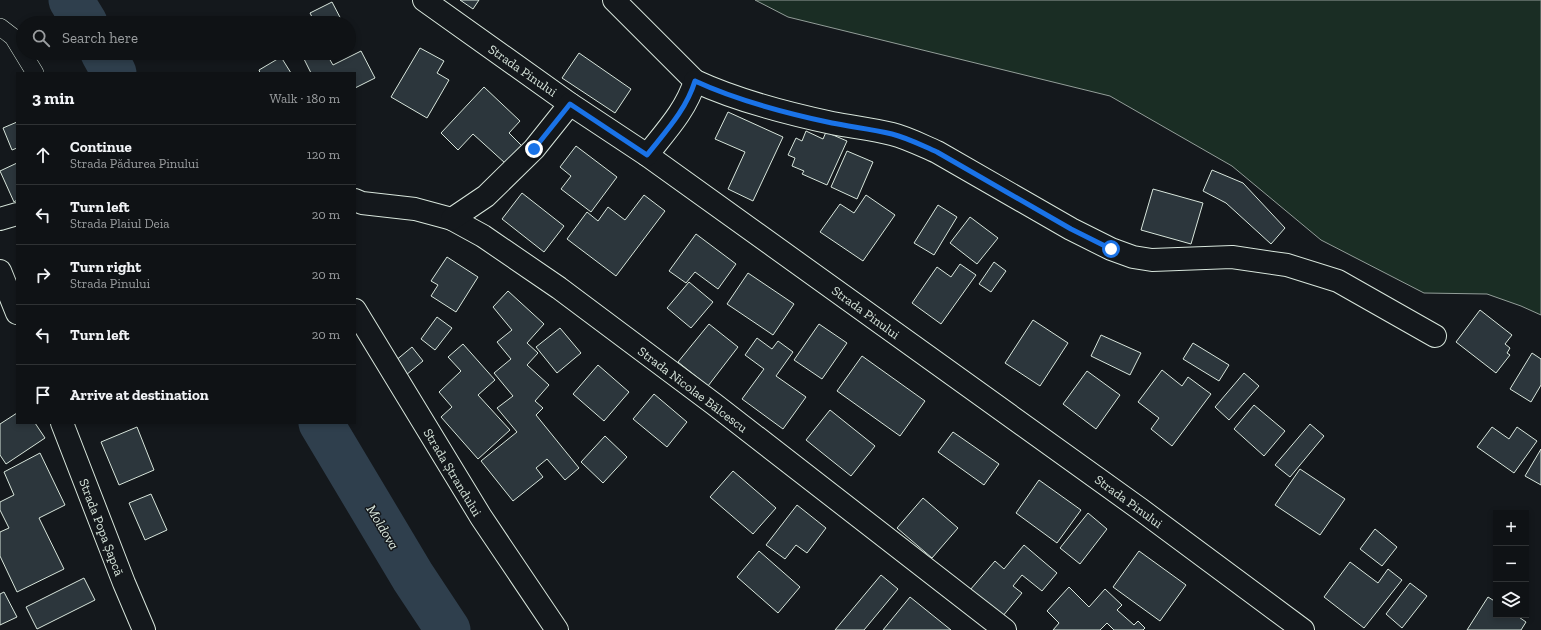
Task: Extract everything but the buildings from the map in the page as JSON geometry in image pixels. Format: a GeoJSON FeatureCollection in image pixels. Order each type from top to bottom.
{"type":"FeatureCollection","features":[{"type":"Feature","properties":{"kind":"street","name":"Strada Pinului"},"geometry":{"type":"LineString","coordinates":[[424,0],[570,104],[647,155],[1140,509],[1304,630]]}},
{"type":"Feature","properties":{"kind":"street"},"geometry":{"type":"LineString","coordinates":[[614,0],[695,81],[718,92],[768,108],[832,123],[893,134],[919,144],[937,152],[1071,229],[1111,249],[1133,257],[1152,260],[1232,257],[1287,265],[1338,282],[1435,336]]}},
{"type":"Feature","properties":{"kind":"street"},"geometry":{"type":"LineString","coordinates":[[0,27],[13,37],[16,42]]}},
{"type":"Feature","properties":{"kind":"street"},"geometry":{"type":"LineString","coordinates":[[27,60],[34,72]]}},
{"type":"Feature","properties":{"kind":"street"},"geometry":{"type":"LineString","coordinates":[[647,155],[677,118],[690,96],[695,81]]}},
{"type":"Feature","properties":{"kind":"street"},"geometry":{"type":"LineString","coordinates":[[452,219],[486,196],[529,154],[570,104]]}},
{"type":"Feature","properties":{"kind":"street","name":"Strada Nicolae Bălcescu"},"geometry":{"type":"LineString","coordinates":[[356,200],[415,209],[452,219],[483,236],[584,306],[714,404],[1005,630]]}},
{"type":"Feature","properties":{"kind":"street"},"geometry":{"type":"LineString","coordinates":[[0,219],[16,214]]}},
{"type":"Feature","properties":{"kind":"street"},"geometry":{"type":"LineString","coordinates":[[0,271],[16,311]]}},
{"type":"Feature","properties":{"kind":"street","name":"Strada Ștrandului"},"geometry":{"type":"LineString","coordinates":[[356,312],[481,517],[557,630]]}},
{"type":"Feature","properties":{"kind":"street","name":"Strada Popa Șapcă"},"geometry":{"type":"LineString","coordinates":[[62,424],[124,583],[144,630]]}},
{"type":"Feature","properties":{"kind":"green space"},"geometry":{"type":"Polygon","coordinates":[[[755,0],[1541,0],[1541,315],[1487,294],[1424,293],[1321,240],[1232,166],[1110,96],[788,17],[755,0]]]}},
{"type":"Feature","properties":{"kind":"waterway","name":"Moldova"},"geometry":{"type":"LineString","coordinates":[[71,0],[81,16]]}},
{"type":"Feature","properties":{"kind":"waterway","name":"Moldova"},"geometry":{"type":"LineString","coordinates":[[107,60],[113,72]]}},
{"type":"Feature","properties":{"kind":"waterway","name":"Moldova"},"geometry":{"type":"LineString","coordinates":[[322,424],[413,577],[448,630]]}},
{"type":"Feature","properties":{"kind":"route"},"geometry":{"type":"LineString","coordinates":[[534,149],[570,104],[647,155],[677,118],[690,96],[695,81],[718,92],[768,108],[832,123],[893,134],[919,144],[937,152],[1071,229],[1111,249]]}}]}
